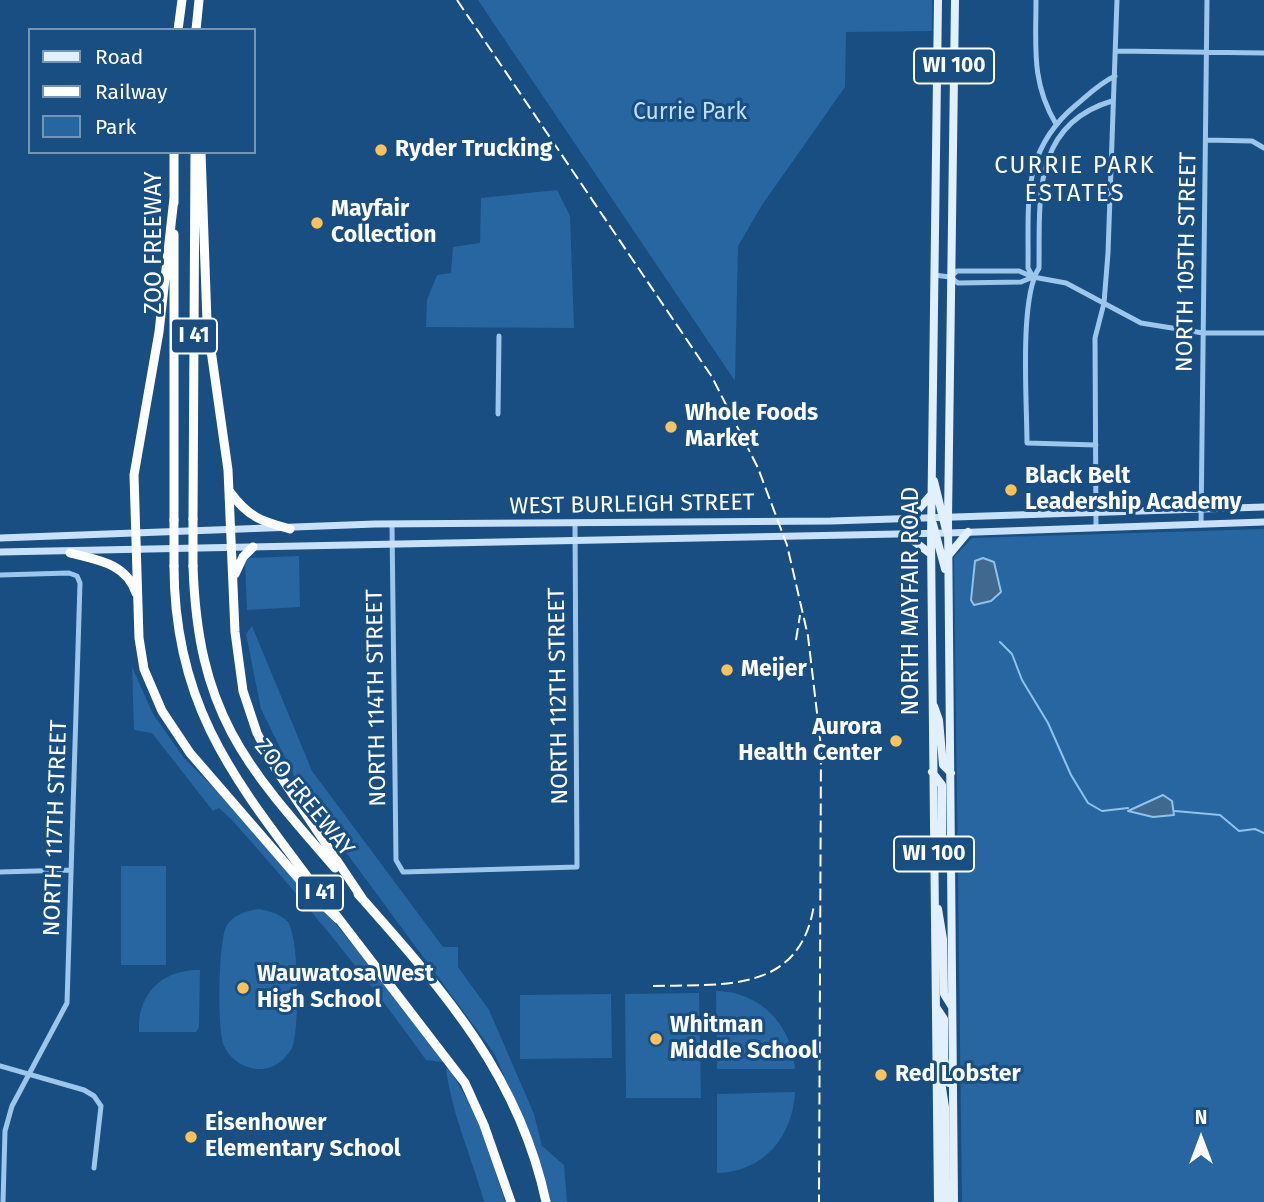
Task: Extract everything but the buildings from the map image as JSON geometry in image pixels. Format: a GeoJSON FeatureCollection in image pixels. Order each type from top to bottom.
{"type":"FeatureCollection","features":[{"type":"Feature","properties":{"kind":"highway"},"geometry":{"type":"LineString","coordinates":[[178,28],[182,0]]}},
{"type":"Feature","properties":{"kind":"highway"},"geometry":{"type":"LineString","coordinates":[[196,28],[199,0]]}},
{"type":"Feature","properties":{"kind":"highway","name":"ZOO FREEWAY"},"geometry":{"type":"LineString","coordinates":[[174,154],[174,566],[176,615],[182,654],[206,726],[226,764],[338,919],[432,1036],[465,1083],[484,1125],[511,1202]]}},
{"type":"Feature","properties":{"kind":"highway","name":"ZOO FREEWAY"},"geometry":{"type":"LineString","coordinates":[[195,154],[193,566],[201,651],[216,702],[238,748],[284,810],[461,1015],[492,1061],[533,1153],[546,1202]]}},
{"type":"Feature","properties":{"kind":"highway"},"geometry":{"type":"LineString","coordinates":[[201,154],[207,322],[230,492],[239,667],[257,733],[281,779],[362,898]]}},
{"type":"Feature","properties":{"kind":"highway"},"geometry":{"type":"LineString","coordinates":[[174,198],[159,332],[134,469],[137,598],[144,669],[171,726],[223,793],[270,843],[312,894],[338,919]]}},
{"type":"Feature","properties":{"kind":"highway"},"geometry":{"type":"LineString","coordinates":[[230,492],[250,514],[290,529]]}},
{"type":"Feature","properties":{"kind":"highway"},"geometry":{"type":"LineString","coordinates":[[233,579],[238,565],[253,547]]}},
{"type":"Feature","properties":{"kind":"highway"},"geometry":{"type":"LineString","coordinates":[[70,553],[122,570],[133,585],[137,598]]}},
{"type":"Feature","properties":{"kind":"main road","name":"NORTH MAYFAIR ROAD"},"geometry":{"type":"LineString","coordinates":[[931,519],[938,0]]}},
{"type":"Feature","properties":{"kind":"main road","name":"NORTH MAYFAIR ROAD"},"geometry":{"type":"LineString","coordinates":[[945,519],[955,0]]}},
{"type":"Feature","properties":{"kind":"main road"},"geometry":{"type":"LineString","coordinates":[[931,472],[948,533]]}},
{"type":"Feature","properties":{"kind":"main road"},"geometry":{"type":"LineString","coordinates":[[909,520],[931,495]]}},
{"type":"Feature","properties":{"kind":"main road","name":"WEST BURLEIGH STREET"},"geometry":{"type":"LineString","coordinates":[[0,538],[135,531],[392,525],[909,520],[1264,507]]}},
{"type":"Feature","properties":{"kind":"main road"},"geometry":{"type":"LineString","coordinates":[[931,519],[948,578]]}},
{"type":"Feature","properties":{"kind":"main road","name":"WEST BURLEIGH STREET"},"geometry":{"type":"LineString","coordinates":[[0,552],[138,552],[392,543],[948,533],[1264,523]]}},
{"type":"Feature","properties":{"kind":"main road"},"geometry":{"type":"LineString","coordinates":[[948,556],[968,532]]}},
{"type":"Feature","properties":{"kind":"main road","name":"NORTH MAYFAIR ROAD"},"geometry":{"type":"LineString","coordinates":[[934,533],[931,554],[932,772],[938,1202]]}},
{"type":"Feature","properties":{"kind":"main road","name":"NORTH MAYFAIR ROAD"},"geometry":{"type":"LineString","coordinates":[[948,533],[954,1202]]}},
{"type":"Feature","properties":{"kind":"main road"},"geometry":{"type":"LineString","coordinates":[[904,534],[931,554]]}},
{"type":"Feature","properties":{"kind":"main road"},"geometry":{"type":"LineString","coordinates":[[932,700],[939,720],[943,765],[951,773]]}},
{"type":"Feature","properties":{"kind":"main road"},"geometry":{"type":"LineString","coordinates":[[932,772],[942,785],[942,841],[951,890]]}},
{"type":"Feature","properties":{"kind":"main road"},"geometry":{"type":"LineString","coordinates":[[934,886],[943,939],[944,994],[952,1007]]}},
{"type":"Feature","properties":{"kind":"main road"},"geometry":{"type":"LineString","coordinates":[[936,1007],[944,1019],[944,1059],[953,1103]]}},
{"type":"Feature","properties":{"kind":"main road"},"geometry":{"type":"LineString","coordinates":[[936,1054],[946,1107],[946,1202]]}},
{"type":"Feature","properties":{"kind":"street"},"geometry":{"type":"LineString","coordinates":[[1036,0],[1037,74],[1042,101],[1063,132]]}},
{"type":"Feature","properties":{"kind":"street"},"geometry":{"type":"LineString","coordinates":[[1096,528],[1095,338],[1104,303],[1117,0]]}},
{"type":"Feature","properties":{"kind":"street","name":"NORTH 105TH STREET"},"geometry":{"type":"LineString","coordinates":[[1201,525],[1207,0]]}},
{"type":"Feature","properties":{"kind":"street"},"geometry":{"type":"LineString","coordinates":[[1116,51],[1264,53]]}},
{"type":"Feature","properties":{"kind":"street"},"geometry":{"type":"LineString","coordinates":[[1033,277],[1028,268],[1029,183],[1036,156],[1056,124],[1102,82],[1115,76]]}},
{"type":"Feature","properties":{"kind":"street"},"geometry":{"type":"LineString","coordinates":[[1096,445],[1027,443],[1028,309],[1033,277],[1039,268],[1040,184],[1047,160],[1063,132],[1094,107],[1112,101]]}},
{"type":"Feature","properties":{"kind":"street"},"geometry":{"type":"LineString","coordinates":[[1207,140],[1252,141],[1264,148]]}},
{"type":"Feature","properties":{"kind":"street"},"geometry":{"type":"LineString","coordinates":[[950,277],[957,271],[1019,271],[1033,277],[1076,286],[1141,323],[1203,333],[1264,333]]}},
{"type":"Feature","properties":{"kind":"street"},"geometry":{"type":"LineString","coordinates":[[933,274],[950,277],[958,283],[1021,282],[1033,277]]}},
{"type":"Feature","properties":{"kind":"street"},"geometry":{"type":"LineString","coordinates":[[498,414],[499,336]]}},
{"type":"Feature","properties":{"kind":"street","name":"NORTH 114TH STREET"},"geometry":{"type":"LineString","coordinates":[[392,525],[397,860],[400,871]]}},
{"type":"Feature","properties":{"kind":"street","name":"NORTH 112TH STREET"},"geometry":{"type":"LineString","coordinates":[[400,871],[577,867],[575,525]]}},
{"type":"Feature","properties":{"kind":"street","name":"NORTH 117TH STREET"},"geometry":{"type":"LineString","coordinates":[[0,575],[74,575],[80,583],[67,1003],[12,1106],[5,1132],[3,1202]]}},
{"type":"Feature","properties":{"kind":"street"},"geometry":{"type":"LineString","coordinates":[[0,872],[71,870]]}},
{"type":"Feature","properties":{"kind":"street"},"geometry":{"type":"LineString","coordinates":[[0,1066],[84,1090],[94,1096],[101,1106],[94,1168]]}},
{"type":"Feature","properties":{"kind":"green space","name":"Currie Park"},"geometry":{"type":"Polygon","coordinates":[[[478,0],[932,0],[932,31],[846,32],[845,87],[762,205],[738,246],[735,381],[478,0]]]}},
{"type":"Feature","properties":{"kind":"green space"},"geometry":{"type":"Polygon","coordinates":[[[557,190],[570,216],[574,328],[426,327],[427,300],[437,275],[451,273],[453,247],[480,243],[481,198],[557,190]]]}},
{"type":"Feature","properties":{"kind":"green space"},"geometry":{"type":"Polygon","coordinates":[[[1264,529],[1264,1202],[962,1202],[954,557],[972,538],[1264,529]]]}},
{"type":"Feature","properties":{"kind":"green space"},"geometry":{"type":"Polygon","coordinates":[[[299,556],[300,607],[247,610],[245,561],[250,558],[299,556]]]}},
{"type":"Feature","properties":{"kind":"green space"},"geometry":{"type":"Polygon","coordinates":[[[252,626],[312,771],[443,947],[458,947],[458,967],[489,1010],[534,1114],[542,1146],[564,1165],[567,1202],[545,1202],[531,1137],[494,1053],[303,794],[261,709],[246,634],[252,626]]]}},
{"type":"Feature","properties":{"kind":"green space"},"geometry":{"type":"Polygon","coordinates":[[[132,667],[153,714],[184,758],[236,810],[335,923],[446,1059],[443,1062],[426,1060],[380,997],[307,907],[231,819],[219,808],[213,811],[152,733],[134,730],[132,667]]]}},
{"type":"Feature","properties":{"kind":"green space"},"geometry":{"type":"Polygon","coordinates":[[[121,866],[166,866],[166,965],[121,965],[121,866]]]}},
{"type":"Feature","properties":{"kind":"green space"},"geometry":{"type":"Polygon","coordinates":[[[259,909],[278,915],[288,922],[292,931],[297,984],[295,1038],[292,1048],[280,1062],[263,1069],[240,1064],[227,1051],[222,1037],[220,1004],[220,965],[227,925],[245,912],[259,909]]]}},
{"type":"Feature","properties":{"kind":"green space"},"geometry":{"type":"Polygon","coordinates":[[[200,970],[199,1027],[196,1032],[139,1032],[142,1006],[154,986],[174,974],[200,970]]]}},
{"type":"Feature","properties":{"kind":"green space"},"geometry":{"type":"Polygon","coordinates":[[[716,991],[747,997],[771,1014],[788,1039],[795,1069],[717,1069],[716,991]]]}},
{"type":"Feature","properties":{"kind":"green space"},"geometry":{"type":"Polygon","coordinates":[[[699,993],[701,1098],[626,1098],[625,994],[699,993]]]}},
{"type":"Feature","properties":{"kind":"green space"},"geometry":{"type":"Polygon","coordinates":[[[611,994],[612,1058],[520,1059],[520,995],[611,994]]]}},
{"type":"Feature","properties":{"kind":"green space"},"geometry":{"type":"Polygon","coordinates":[[[449,1068],[480,1122],[505,1202],[484,1202],[453,1103],[446,1069],[449,1068]]]}},
{"type":"Feature","properties":{"kind":"green space"},"geometry":{"type":"Polygon","coordinates":[[[795,1092],[789,1123],[773,1149],[749,1166],[717,1173],[717,1094],[795,1092]]]}},
{"type":"Feature","properties":{"kind":"shaded area"},"geometry":{"type":"Polygon","coordinates":[[[983,558],[994,562],[1001,592],[991,601],[974,605],[971,600],[975,561],[983,558]]]}},
{"type":"Feature","properties":{"kind":"shaded area"},"geometry":{"type":"Polygon","coordinates":[[[1163,795],[1172,801],[1174,815],[1153,817],[1128,811],[1163,795]]]}},
{"type":"Feature","properties":{"kind":"waterway"},"geometry":{"type":"LineString","coordinates":[[1000,642],[1012,654],[1022,680],[1048,723],[1071,775],[1088,803],[1102,811],[1128,808]]}},
{"type":"Feature","properties":{"kind":"waterway"},"geometry":{"type":"LineString","coordinates":[[1175,811],[1220,815],[1239,831],[1255,829],[1264,833]]}},
{"type":"Feature","properties":{"kind":"railway"},"geometry":{"type":"LineString","coordinates":[[457,0],[712,377],[758,468],[787,545],[808,636],[821,747],[819,1202]]}},
{"type":"Feature","properties":{"kind":"railway"},"geometry":{"type":"LineString","coordinates":[[796,640],[800,615]]}},
{"type":"Feature","properties":{"kind":"railway"},"geometry":{"type":"LineString","coordinates":[[653,986],[731,983],[754,978],[775,969],[793,955],[806,934],[814,905]]}},
{"type":"Feature","properties":{"kind":"place","name":"Ryder Trucking"},"geometry":{"type":"Point","coordinates":[381,150]}},
{"type":"Feature","properties":{"kind":"place","name":"Mayfair Collection"},"geometry":{"type":"Point","coordinates":[317,223]}},
{"type":"Feature","properties":{"kind":"place","name":"Whole Foods Market"},"geometry":{"type":"Point","coordinates":[671,427]}},
{"type":"Feature","properties":{"kind":"place","name":"Black Belt Leadership Academy"},"geometry":{"type":"Point","coordinates":[1011,490]}},
{"type":"Feature","properties":{"kind":"place","name":"Meijer"},"geometry":{"type":"Point","coordinates":[727,670]}},
{"type":"Feature","properties":{"kind":"place","name":"Aurora Health Center"},"geometry":{"type":"Point","coordinates":[896,741]}},
{"type":"Feature","properties":{"kind":"place","name":"Wauwatosa West High School"},"geometry":{"type":"Point","coordinates":[243,988]}},
{"type":"Feature","properties":{"kind":"place","name":"Whitman Middle School"},"geometry":{"type":"Point","coordinates":[656,1039]}},
{"type":"Feature","properties":{"kind":"place","name":"Red Lobster"},"geometry":{"type":"Point","coordinates":[881,1075]}},
{"type":"Feature","properties":{"kind":"place","name":"Eisenhower Elementary School"},"geometry":{"type":"Point","coordinates":[191,1137]}},
{"type":"Feature","properties":{"kind":"district","name":"CURRIE PARK ESTATES"},"geometry":{"type":"Point","coordinates":[1075,180]}}]}
